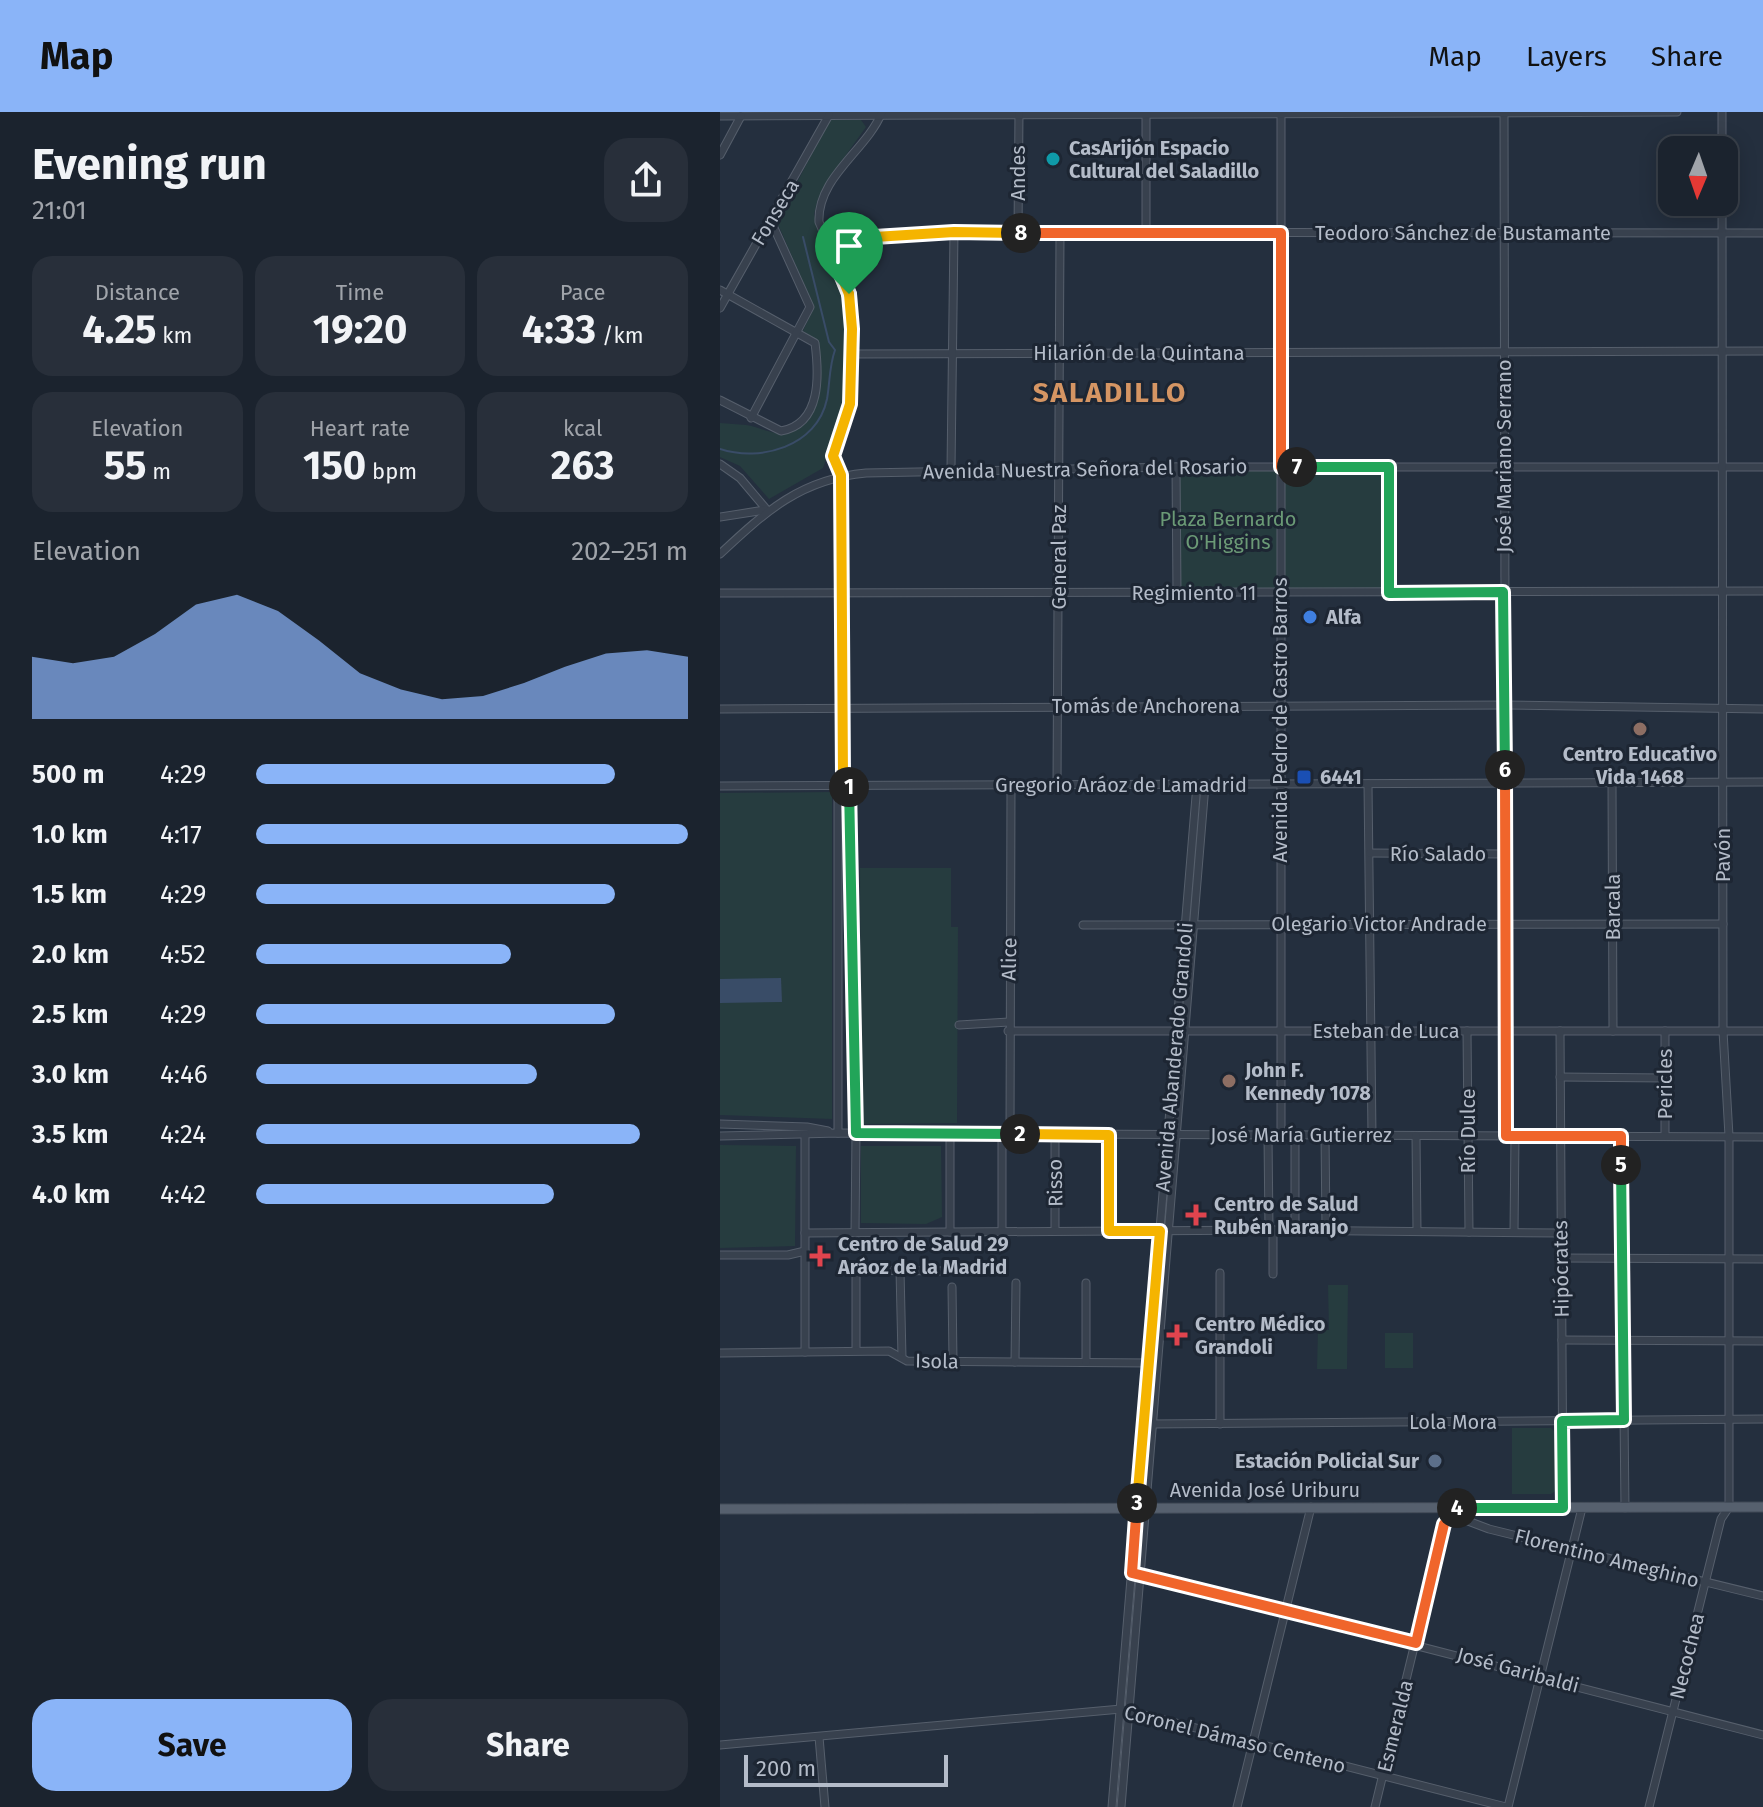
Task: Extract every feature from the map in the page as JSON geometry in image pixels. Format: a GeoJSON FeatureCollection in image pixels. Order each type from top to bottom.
{"type":"FeatureCollection","features":[{"type":"Feature","properties":{"kind":"main road","name":"Avenida José Uriburu"},"geometry":{"type":"LineString","coordinates":[[720,1509],[1311,1507],[1452,1511],[1763,1507]]}},
{"type":"Feature","properties":{"kind":"street","name":"Avenida Pedro de Castro Barros"},"geometry":{"type":"LineString","coordinates":[[1281,112],[1281,1135]]}},
{"type":"Feature","properties":{"kind":"street"},"geometry":{"type":"LineString","coordinates":[[720,116],[1677,112]]}},
{"type":"Feature","properties":{"kind":"street"},"geometry":{"type":"LineString","coordinates":[[1722,112],[1722,136]]}},
{"type":"Feature","properties":{"kind":"street"},"geometry":{"type":"LineString","coordinates":[[838,1133],[838,786],[843,776],[843,708],[841,475],[833,448],[850,404],[852,354],[849,294],[819,222],[821,202],[834,179],[882,113]]}},
{"type":"Feature","properties":{"kind":"street","name":"Andes"},"geometry":{"type":"LineString","coordinates":[[1018,233],[1019,113]]}},
{"type":"Feature","properties":{"kind":"street"},"geometry":{"type":"LineString","coordinates":[[1146,113],[1146,233]]}},
{"type":"Feature","properties":{"kind":"street","name":"José Mariano Serrano"},"geometry":{"type":"LineString","coordinates":[[1504,113],[1506,1031],[1514,1232]]}},
{"type":"Feature","properties":{"kind":"street","name":"Fonseca"},"geometry":{"type":"LineString","coordinates":[[720,308],[724,292],[829,115]]}},
{"type":"Feature","properties":{"kind":"street"},"geometry":{"type":"LineString","coordinates":[[720,155],[741,116]]}},
{"type":"Feature","properties":{"kind":"street","name":"Pavón"},"geometry":{"type":"LineString","coordinates":[[1722,216],[1723,1031],[1729,1136],[1729,1507]]}},
{"type":"Feature","properties":{"kind":"street"},"geometry":{"type":"LineString","coordinates":[[751,418],[810,307],[770,219]]}},
{"type":"Feature","properties":{"kind":"street"},"geometry":{"type":"LineString","coordinates":[[951,469],[954,232]]}},
{"type":"Feature","properties":{"kind":"street","name":"Teodoro Sánchez de Bustamante"},"geometry":{"type":"LineString","coordinates":[[827,240],[954,232],[1763,233]]}},
{"type":"Feature","properties":{"kind":"street","name":"General Paz"},"geometry":{"type":"LineString","coordinates":[[1057,785],[1060,234]]}},
{"type":"Feature","properties":{"kind":"street"},"geometry":{"type":"LineString","coordinates":[[720,400],[781,431],[790,429],[800,423],[813,404],[819,369],[815,343],[724,292]]}},
{"type":"Feature","properties":{"kind":"street","name":"Hilarión de la Quintana"},"geometry":{"type":"LineString","coordinates":[[852,354],[1763,351]]}},
{"type":"Feature","properties":{"kind":"street"},"geometry":{"type":"LineString","coordinates":[[720,464],[740,478],[767,510]]}},
{"type":"Feature","properties":{"kind":"street"},"geometry":{"type":"LineString","coordinates":[[1176,467],[1177,593]]}},
{"type":"Feature","properties":{"kind":"street","name":"Avenida Nuestra Señora del Rosario"},"geometry":{"type":"LineString","coordinates":[[720,554],[767,510],[825,478],[841,475],[951,469],[1176,467],[1763,467]]}},
{"type":"Feature","properties":{"kind":"street"},"geometry":{"type":"LineString","coordinates":[[1389,467],[1389,593]]}},
{"type":"Feature","properties":{"kind":"street"},"geometry":{"type":"LineString","coordinates":[[720,517],[767,510]]}},
{"type":"Feature","properties":{"kind":"street","name":"Regimiento 11"},"geometry":{"type":"LineString","coordinates":[[720,593],[1763,591]]}},
{"type":"Feature","properties":{"kind":"street","name":"Tomás de Anchorena"},"geometry":{"type":"LineString","coordinates":[[720,709],[1505,705],[1763,709]]}},
{"type":"Feature","properties":{"kind":"street","name":"Gregorio Aráoz de Lamadrid"},"geometry":{"type":"LineString","coordinates":[[720,786],[1763,782]]}},
{"type":"Feature","properties":{"kind":"street","name":"Barcala"},"geometry":{"type":"LineString","coordinates":[[1612,783],[1613,1031]]}},
{"type":"Feature","properties":{"kind":"street","name":"Avenida Abanderado Grandoli"},"geometry":{"type":"LineString","coordinates":[[1115,1806],[1201,784]]}},
{"type":"Feature","properties":{"kind":"street"},"geometry":{"type":"LineString","coordinates":[[1368,784],[1372,1136]]}},
{"type":"Feature","properties":{"kind":"street","name":"Alice"},"geometry":{"type":"LineString","coordinates":[[1002,1232],[1011,785]]}},
{"type":"Feature","properties":{"kind":"street"},"geometry":{"type":"LineString","coordinates":[[849,786],[855,1233]]}},
{"type":"Feature","properties":{"kind":"street","name":"Río Salado"},"geometry":{"type":"LineString","coordinates":[[1370,853],[1506,854]]}},
{"type":"Feature","properties":{"kind":"street","name":"Olegario Victor Andrade"},"geometry":{"type":"LineString","coordinates":[[1083,925],[1723,924]]}},
{"type":"Feature","properties":{"kind":"street","name":"Esteban de Luca"},"geometry":{"type":"LineString","coordinates":[[959,1025],[1181,1031],[1763,1031]]}},
{"type":"Feature","properties":{"kind":"street","name":"Río Dulce"},"geometry":{"type":"LineString","coordinates":[[1467,1031],[1469,1232]]}},
{"type":"Feature","properties":{"kind":"street","name":"Hipócrates"},"geometry":{"type":"LineString","coordinates":[[1560,1031],[1563,1508]]}},
{"type":"Feature","properties":{"kind":"street","name":"Pericles"},"geometry":{"type":"LineString","coordinates":[[1665,1031],[1665,1136]]}},
{"type":"Feature","properties":{"kind":"street"},"geometry":{"type":"LineString","coordinates":[[1560,1077],[1665,1078]]}},
{"type":"Feature","properties":{"kind":"street","name":"José María Gutierrez"},"geometry":{"type":"LineString","coordinates":[[720,1124],[807,1127],[838,1133]]}},
{"type":"Feature","properties":{"kind":"street","name":"José María Gutierrez"},"geometry":{"type":"LineString","coordinates":[[720,1136],[856,1133],[1763,1137]]}},
{"type":"Feature","properties":{"kind":"street"},"geometry":{"type":"LineString","coordinates":[[950,1134],[950,1232]]}},
{"type":"Feature","properties":{"kind":"street","name":"Risso"},"geometry":{"type":"LineString","coordinates":[[1055,1134],[1055,1231]]}},
{"type":"Feature","properties":{"kind":"street"},"geometry":{"type":"LineString","coordinates":[[805,1135],[805,1352]]}},
{"type":"Feature","properties":{"kind":"street"},"geometry":{"type":"LineString","coordinates":[[1109,1135],[1109,1231]]}},
{"type":"Feature","properties":{"kind":"street"},"geometry":{"type":"LineString","coordinates":[[1268,1135],[1273,1274]]}},
{"type":"Feature","properties":{"kind":"street"},"geometry":{"type":"LineString","coordinates":[[1295,1135],[1295,1230]]}},
{"type":"Feature","properties":{"kind":"street"},"geometry":{"type":"LineString","coordinates":[[1325,1135],[1326,1230]]}},
{"type":"Feature","properties":{"kind":"street"},"geometry":{"type":"LineString","coordinates":[[1416,1136],[1417,1231]]}},
{"type":"Feature","properties":{"kind":"street"},"geometry":{"type":"LineString","coordinates":[[1621,1136],[1625,1508]]}},
{"type":"Feature","properties":{"kind":"street"},"geometry":{"type":"LineString","coordinates":[[805,1233],[1271,1230],[1560,1233]]}},
{"type":"Feature","properties":{"kind":"street"},"geometry":{"type":"LineString","coordinates":[[720,1255],[788,1255],[805,1251]]}},
{"type":"Feature","properties":{"kind":"street"},"geometry":{"type":"LineString","coordinates":[[1561,1258],[1763,1259]]}},
{"type":"Feature","properties":{"kind":"street"},"geometry":{"type":"LineString","coordinates":[[856,1350],[856,1270],[945,1271]]}},
{"type":"Feature","properties":{"kind":"street"},"geometry":{"type":"LineString","coordinates":[[900,1270],[902,1357]]}},
{"type":"Feature","properties":{"kind":"street"},"geometry":{"type":"LineString","coordinates":[[1220,1273],[1220,1424]]}},
{"type":"Feature","properties":{"kind":"street"},"geometry":{"type":"LineString","coordinates":[[1015,1362],[1016,1283]]}},
{"type":"Feature","properties":{"kind":"street"},"geometry":{"type":"LineString","coordinates":[[1086,1283],[1086,1362]]}},
{"type":"Feature","properties":{"kind":"street"},"geometry":{"type":"LineString","coordinates":[[952,1287],[953,1361]]}},
{"type":"Feature","properties":{"kind":"street"},"geometry":{"type":"LineString","coordinates":[[1562,1340],[1763,1341]]}},
{"type":"Feature","properties":{"kind":"street","name":"Isola"},"geometry":{"type":"LineString","coordinates":[[720,1353],[856,1350],[889,1351],[907,1361],[1153,1363]]}},
{"type":"Feature","properties":{"kind":"street","name":"Lola Mora"},"geometry":{"type":"LineString","coordinates":[[1148,1424],[1763,1419]]}},
{"type":"Feature","properties":{"kind":"street"},"geometry":{"type":"LineString","coordinates":[[1237,1807],[1311,1507]]}},
{"type":"Feature","properties":{"kind":"street","name":"Necochea"},"geometry":{"type":"LineString","coordinates":[[1649,1807],[1721,1519],[1729,1507]]}},
{"type":"Feature","properties":{"kind":"street"},"geometry":{"type":"LineString","coordinates":[[1507,1807],[1582,1508]]}},
{"type":"Feature","properties":{"kind":"street","name":"Florentino Ameghino"},"geometry":{"type":"LineString","coordinates":[[1452,1511],[1489,1529],[1763,1596]]}},
{"type":"Feature","properties":{"kind":"street","name":"Esmeralda"},"geometry":{"type":"LineString","coordinates":[[1375,1807],[1444,1524],[1452,1511]]}},
{"type":"Feature","properties":{"kind":"street","name":"José Garibaldi"},"geometry":{"type":"LineString","coordinates":[[1136,1573],[1541,1675],[1763,1735]]}},
{"type":"Feature","properties":{"kind":"street","name":"Coronel Dámaso Centeno"},"geometry":{"type":"LineString","coordinates":[[720,1745],[1125,1710],[1507,1807]]}},
{"type":"Feature","properties":{"kind":"street"},"geometry":{"type":"LineString","coordinates":[[819,1737],[825,1807]]}},
{"type":"Feature","properties":{"kind":"street"},"geometry":{"type":"LineString","coordinates":[[1103,1807],[1115,1806]]}},
{"type":"Feature","properties":{"kind":"green space"},"geometry":{"type":"Polygon","coordinates":[[[829,120],[861,120],[866,127],[833,173],[818,199],[814,214],[844,298],[847,320],[845,404],[823,468],[769,499],[740,466],[720,457],[720,423],[777,433],[793,432],[804,425],[812,414],[819,385],[818,341],[803,331],[814,307],[777,222],[829,120]]]}},
{"type":"Feature","properties":{"kind":"green space","name":"Plaza Bernardo O'Higgins"},"geometry":{"type":"Polygon","coordinates":[[[1176,467],[1389,467],[1389,593],[1177,593],[1176,467]]]}},
{"type":"Feature","properties":{"kind":"green space"},"geometry":{"type":"Polygon","coordinates":[[[832,792],[832,1119],[720,1115],[720,793],[832,792]]]}},
{"type":"Feature","properties":{"kind":"green space"},"geometry":{"type":"Polygon","coordinates":[[[860,868],[951,868],[951,927],[958,927],[957,1123],[861,1124],[860,868]]]}},
{"type":"Feature","properties":{"kind":"green space"},"geometry":{"type":"Polygon","coordinates":[[[720,1145],[796,1146],[795,1246],[720,1248],[720,1145]]]}},
{"type":"Feature","properties":{"kind":"green space"},"geometry":{"type":"Polygon","coordinates":[[[861,1146],[941,1146],[942,1217],[926,1224],[861,1223],[861,1146]]]}},
{"type":"Feature","properties":{"kind":"green space"},"geometry":{"type":"Polygon","coordinates":[[[1328,1285],[1348,1285],[1347,1369],[1317,1369],[1318,1330],[1329,1330],[1328,1285]]]}},
{"type":"Feature","properties":{"kind":"green space"},"geometry":{"type":"Polygon","coordinates":[[[1385,1333],[1413,1333],[1413,1368],[1385,1368],[1385,1333]]]}},
{"type":"Feature","properties":{"kind":"green space"},"geometry":{"type":"Polygon","coordinates":[[[1512,1428],[1551,1428],[1557,1434],[1557,1490],[1551,1494],[1512,1494],[1512,1428]]]}},
{"type":"Feature","properties":{"kind":"water"},"geometry":{"type":"Polygon","coordinates":[[[781,978],[782,1002],[720,1003],[720,979],[781,978]]]}},
{"type":"Feature","properties":{"kind":"waterway"},"geometry":{"type":"LineString","coordinates":[[720,449],[752,453],[785,447],[812,429],[821,415],[827,399],[835,350],[829,342],[803,237]]}},
{"type":"Feature","properties":{"kind":"place","name":"CasArijón Espacio Cultural del Saladillo"},"geometry":{"type":"Point","coordinates":[1053,159]}},
{"type":"Feature","properties":{"kind":"place","name":"Alfa"},"geometry":{"type":"Point","coordinates":[1310,617]}},
{"type":"Feature","properties":{"kind":"place","name":"Centro Educativo Vida 1468"},"geometry":{"type":"Point","coordinates":[1640,729]}},
{"type":"Feature","properties":{"kind":"place","name":"6441"},"geometry":{"type":"Point","coordinates":[1304,777]}},
{"type":"Feature","properties":{"kind":"place","name":"John F. Kennedy 1078"},"geometry":{"type":"Point","coordinates":[1229,1081]}},
{"type":"Feature","properties":{"kind":"place","name":"Centro de Salud Rubén Naranjo"},"geometry":{"type":"Point","coordinates":[1196,1215]}},
{"type":"Feature","properties":{"kind":"place","name":"Centro de Salud 29 Aráoz de la Madrid"},"geometry":{"type":"Point","coordinates":[820,1256]}},
{"type":"Feature","properties":{"kind":"place","name":"Centro Médico Grandoli"},"geometry":{"type":"Point","coordinates":[1177,1335]}},
{"type":"Feature","properties":{"kind":"place","name":"Estación Policial Sur"},"geometry":{"type":"Point","coordinates":[1435,1461]}},
{"type":"Feature","properties":{"kind":"district","name":"SALADILLO"},"geometry":{"type":"Point","coordinates":[1110,392]}},
{"type":"Feature","properties":{"kind":"route"},"geometry":{"type":"LineString","coordinates":[[954,232],[1281,233],[1281,467],[1389,467],[1389,593],[1503,592],[1506,1136],[1621,1136],[1624,1420],[1562,1421],[1563,1508],[1452,1508],[1452,1515],[1444,1524],[1416,1643],[1132,1573],[1160,1231],[1109,1231],[1109,1135],[856,1133],[857,1031],[849,786],[838,786],[843,776],[841,475],[833,456],[833,448],[850,404],[852,310],[849,294],[827,240],[954,232]]}}]}
